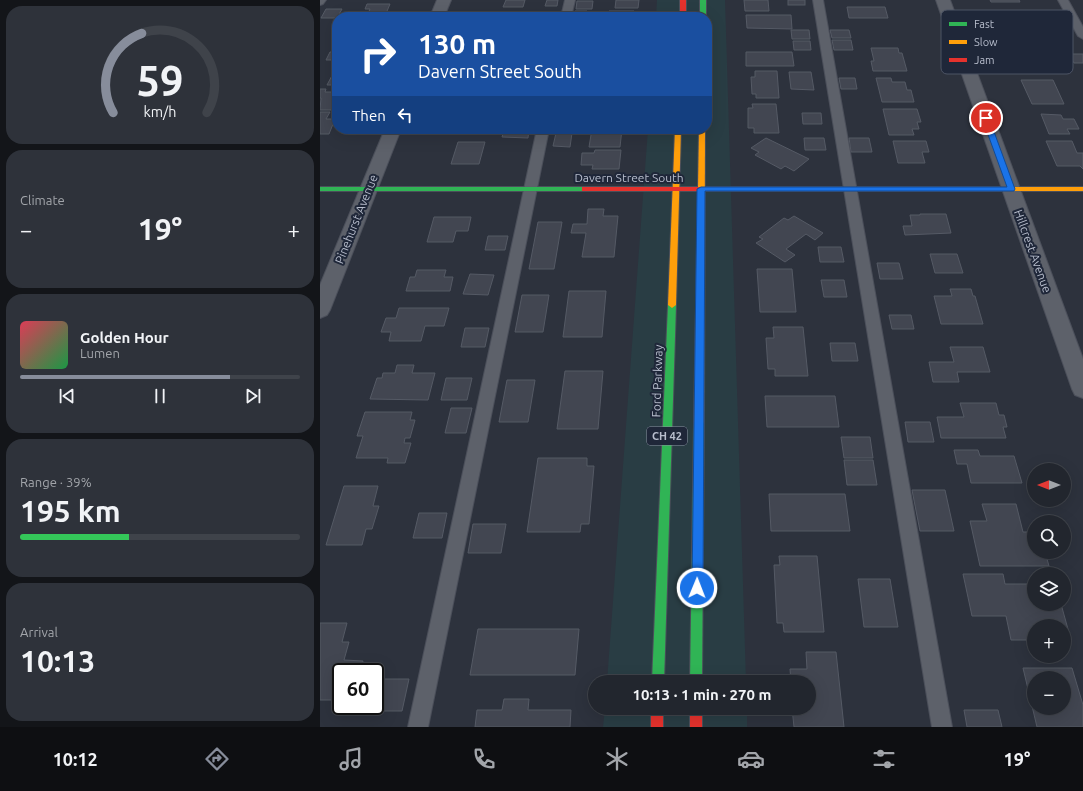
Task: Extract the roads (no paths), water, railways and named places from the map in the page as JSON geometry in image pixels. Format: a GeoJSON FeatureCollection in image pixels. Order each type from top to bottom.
{"type":"FeatureCollection","features":[{"type":"Feature","properties":{"kind":"main road"},"geometry":{"type":"LineString","coordinates":[[683,12],[684,0]]}},
{"type":"Feature","properties":{"kind":"main road"},"geometry":{"type":"LineString","coordinates":[[703,0],[703,12]]}},
{"type":"Feature","properties":{"kind":"main road","name":"Ford Parkway"},"geometry":{"type":"LineString","coordinates":[[658,675],[678,134]]}},
{"type":"Feature","properties":{"kind":"main road","name":"CH 42"},"geometry":{"type":"LineString","coordinates":[[696,675],[702,134]]}},
{"type":"Feature","properties":{"kind":"main road","name":"Davern Street South"},"geometry":{"type":"LineString","coordinates":[[320,189],[1083,189]]}},
{"type":"Feature","properties":{"kind":"main road"},"geometry":{"type":"LineString","coordinates":[[657,727],[658,715]]}},
{"type":"Feature","properties":{"kind":"main road"},"geometry":{"type":"LineString","coordinates":[[696,715],[696,727]]}},
{"type":"Feature","properties":{"kind":"street"},"geometry":{"type":"LineString","coordinates":[[439,12],[444,0]]}},
{"type":"Feature","properties":{"kind":"street","name":"Hillcrest Avenue"},"geometry":{"type":"LineString","coordinates":[[943,0],[947,10]]}},
{"type":"Feature","properties":{"kind":"street","name":"Hillcrest Avenue"},"geometry":{"type":"LineString","coordinates":[[970,74],[1083,389]]}},
{"type":"Feature","properties":{"kind":"street","name":"Pinehurst Avenue"},"geometry":{"type":"LineString","coordinates":[[320,310],[390,134]]}},
{"type":"Feature","properties":{"kind":"lane"},"geometry":{"type":"LineString","coordinates":[[567,12],[570,0]]}},
{"type":"Feature","properties":{"kind":"lane"},"geometry":{"type":"LineString","coordinates":[[818,0],[942,727]]}},
{"type":"Feature","properties":{"kind":"lane"},"geometry":{"type":"LineString","coordinates":[[1063,0],[1069,10]]}},
{"type":"Feature","properties":{"kind":"lane"},"geometry":{"type":"LineString","coordinates":[[1073,18],[1083,36]]}},
{"type":"Feature","properties":{"kind":"lane"},"geometry":{"type":"LineString","coordinates":[[418,727],[542,134]]}}]}
